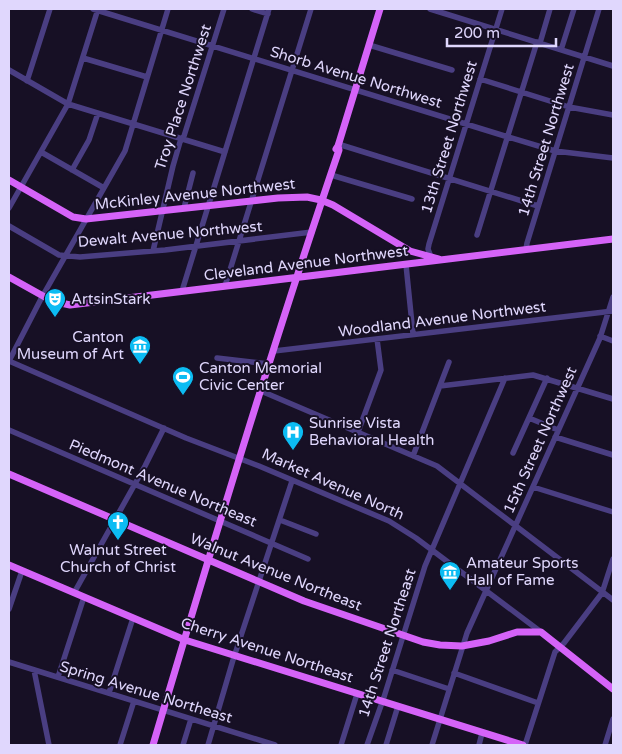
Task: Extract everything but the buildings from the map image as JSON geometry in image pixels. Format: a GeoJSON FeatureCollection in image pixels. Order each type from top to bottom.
{"type":"FeatureCollection","features":[{"type":"Feature","properties":{"kind":"main road"},"geometry":{"type":"LineString","coordinates":[[322,200],[322,189],[338,145],[380,9]]}},
{"type":"Feature","properties":{"kind":"main road"},"geometry":{"type":"LineString","coordinates":[[153,745],[261,391],[339,150],[338,145]]}},
{"type":"Feature","properties":{"kind":"main road","name":"McKinley Avenue Northwest"},"geometry":{"type":"LineString","coordinates":[[9,180],[73,216],[86,220],[295,197],[322,200],[403,247],[440,260]]}},
{"type":"Feature","properties":{"kind":"main road","name":"Cleveland Avenue Northwest"},"geometry":{"type":"LineString","coordinates":[[9,277],[42,297],[57,303],[70,304],[613,239]]}},
{"type":"Feature","properties":{"kind":"main road","name":"Walnut Avenue Northeast"},"geometry":{"type":"LineString","coordinates":[[9,474],[259,582],[325,608],[432,644],[462,646],[483,643],[516,632],[542,632]]}},
{"type":"Feature","properties":{"kind":"main road","name":"Cherry Avenue Northeast"},"geometry":{"type":"LineString","coordinates":[[9,564],[185,640],[524,745]]}},
{"type":"Feature","properties":{"kind":"main road","name":"Market Avenue North"},"geometry":{"type":"LineString","coordinates":[[542,632],[613,689]]}},
{"type":"Feature","properties":{"kind":"street"},"geometry":{"type":"LineString","coordinates":[[28,81],[50,9]]}},
{"type":"Feature","properties":{"kind":"street"},"geometry":{"type":"LineString","coordinates":[[9,208],[68,104],[96,9]]}},
{"type":"Feature","properties":{"kind":"street","name":"Shorb Avenue Northwest"},"geometry":{"type":"LineString","coordinates":[[96,9],[508,137],[555,150],[613,158]]}},
{"type":"Feature","properties":{"kind":"street"},"geometry":{"type":"LineString","coordinates":[[9,361],[42,297],[125,151],[168,9]]}},
{"type":"Feature","properties":{"kind":"street","name":"Troy Place Northwest"},"geometry":{"type":"LineString","coordinates":[[153,251],[173,166],[224,9]]}},
{"type":"Feature","properties":{"kind":"street"},"geometry":{"type":"LineString","coordinates":[[182,291],[268,11],[252,9]]}},
{"type":"Feature","properties":{"kind":"street"},"geometry":{"type":"LineString","coordinates":[[226,286],[311,9]]}},
{"type":"Feature","properties":{"kind":"street"},"geometry":{"type":"LineString","coordinates":[[430,9],[441,10],[613,66]]}},
{"type":"Feature","properties":{"kind":"street","name":"13th Street Northwest"},"geometry":{"type":"LineString","coordinates":[[431,257],[429,244],[502,9]]}},
{"type":"Feature","properties":{"kind":"street"},"geometry":{"type":"LineString","coordinates":[[477,235],[521,92],[550,9]]}},
{"type":"Feature","properties":{"kind":"street"},"geometry":{"type":"LineString","coordinates":[[561,50],[574,9]]}},
{"type":"Feature","properties":{"kind":"street","name":"14th Street Northwest"},"geometry":{"type":"LineString","coordinates":[[526,249],[526,243],[599,9]]}},
{"type":"Feature","properties":{"kind":"street"},"geometry":{"type":"LineString","coordinates":[[369,45],[452,70]]}},
{"type":"Feature","properties":{"kind":"street"},"geometry":{"type":"LineString","coordinates":[[83,58],[147,77]]}},
{"type":"Feature","properties":{"kind":"street"},"geometry":{"type":"LineString","coordinates":[[9,70],[68,104],[225,152]]}},
{"type":"Feature","properties":{"kind":"street"},"geometry":{"type":"LineString","coordinates":[[480,79],[569,106],[613,115]]}},
{"type":"Feature","properties":{"kind":"street"},"geometry":{"type":"LineString","coordinates":[[72,170],[89,140],[98,113]]}},
{"type":"Feature","properties":{"kind":"street"},"geometry":{"type":"LineString","coordinates":[[338,145],[538,206]]}},
{"type":"Feature","properties":{"kind":"street"},"geometry":{"type":"LineString","coordinates":[[41,152],[104,188]]}},
{"type":"Feature","properties":{"kind":"street"},"geometry":{"type":"LineString","coordinates":[[184,208],[193,173]]}},
{"type":"Feature","properties":{"kind":"street"},"geometry":{"type":"LineString","coordinates":[[331,175],[412,199]]}},
{"type":"Feature","properties":{"kind":"street","name":"Dewalt Avenue Northwest"},"geometry":{"type":"LineString","coordinates":[[9,226],[59,255],[66,256],[100,256],[196,247],[312,232]]}},
{"type":"Feature","properties":{"kind":"street","name":"13th Street Northwest"},"geometry":{"type":"LineString","coordinates":[[419,254],[429,244]]}},
{"type":"Feature","properties":{"kind":"street"},"geometry":{"type":"LineString","coordinates":[[406,265],[413,334]]}},
{"type":"Feature","properties":{"kind":"street","name":"15th Street Northwest"},"geometry":{"type":"LineString","coordinates":[[432,745],[462,646],[611,311],[613,297]]}},
{"type":"Feature","properties":{"kind":"street","name":"Woodland Avenue Northwest"},"geometry":{"type":"LineString","coordinates":[[274,351],[611,311]]}},
{"type":"Feature","properties":{"kind":"street"},"geometry":{"type":"LineString","coordinates":[[600,336],[613,340]]}},
{"type":"Feature","properties":{"kind":"street"},"geometry":{"type":"LineString","coordinates":[[358,432],[381,370],[378,339]]}},
{"type":"Feature","properties":{"kind":"street"},"geometry":{"type":"LineString","coordinates":[[217,358],[270,364]]}},
{"type":"Feature","properties":{"kind":"street","name":"Market Avenue North"},"geometry":{"type":"LineString","coordinates":[[9,361],[164,428],[389,521],[405,530],[542,632]]}},
{"type":"Feature","properties":{"kind":"street"},"geometry":{"type":"LineString","coordinates":[[413,456],[449,362]]}},
{"type":"Feature","properties":{"kind":"street"},"geometry":{"type":"LineString","coordinates":[[440,386],[533,376],[547,378],[613,399]]}},
{"type":"Feature","properties":{"kind":"street"},"geometry":{"type":"LineString","coordinates":[[432,550],[505,378]]}},
{"type":"Feature","properties":{"kind":"street"},"geometry":{"type":"LineString","coordinates":[[513,453],[547,378]]}},
{"type":"Feature","properties":{"kind":"street"},"geometry":{"type":"LineString","coordinates":[[261,391],[437,466],[613,600]]}},
{"type":"Feature","properties":{"kind":"street"},"geometry":{"type":"LineString","coordinates":[[529,418],[558,430]]}},
{"type":"Feature","properties":{"kind":"street"},"geometry":{"type":"LineString","coordinates":[[74,593],[164,428]]}},
{"type":"Feature","properties":{"kind":"street","name":"Piedmont Avenue Northeast"},"geometry":{"type":"LineString","coordinates":[[9,430],[308,559]]}},
{"type":"Feature","properties":{"kind":"street"},"geometry":{"type":"LineString","coordinates":[[555,437],[613,455]]}},
{"type":"Feature","properties":{"kind":"street"},"geometry":{"type":"LineString","coordinates":[[208,745],[234,656],[292,481]]}},
{"type":"Feature","properties":{"kind":"street"},"geometry":{"type":"LineString","coordinates":[[533,487],[613,512]]}},
{"type":"Feature","properties":{"kind":"street"},"geometry":{"type":"LineString","coordinates":[[280,520],[316,534]]}},
{"type":"Feature","properties":{"kind":"street","name":"14th Street Northeast"},"geometry":{"type":"LineString","coordinates":[[367,745],[432,550]]}},
{"type":"Feature","properties":{"kind":"street"},"geometry":{"type":"LineString","coordinates":[[524,745],[555,652],[603,592],[613,559]]}},
{"type":"Feature","properties":{"kind":"street"},"geometry":{"type":"LineString","coordinates":[[9,609],[22,570]]}},
{"type":"Feature","properties":{"kind":"street"},"geometry":{"type":"LineString","coordinates":[[58,677],[84,597]]}},
{"type":"Feature","properties":{"kind":"street"},"geometry":{"type":"LineString","coordinates":[[109,693],[133,618]]}},
{"type":"Feature","properties":{"kind":"street","name":"Spring Avenue Northeast"},"geometry":{"type":"LineString","coordinates":[[9,662],[192,719],[256,742],[275,745]]}},
{"type":"Feature","properties":{"kind":"street"},"geometry":{"type":"LineString","coordinates":[[34,670],[49,745]]}},
{"type":"Feature","properties":{"kind":"street"},"geometry":{"type":"LineString","coordinates":[[392,670],[449,689]]}},
{"type":"Feature","properties":{"kind":"street"},"geometry":{"type":"LineString","coordinates":[[454,673],[538,702]]}},
{"type":"Feature","properties":{"kind":"street"},"geometry":{"type":"LineString","coordinates":[[340,745],[357,694]]}},
{"type":"Feature","properties":{"kind":"street"},"geometry":{"type":"LineString","coordinates":[[120,745],[134,701]]}},
{"type":"Feature","properties":{"kind":"street"},"geometry":{"type":"LineString","coordinates":[[386,745],[398,706]]}},
{"type":"Feature","properties":{"kind":"street"},"geometry":{"type":"LineString","coordinates":[[184,745],[192,719]]}},
{"type":"Feature","properties":{"kind":"street"},"geometry":{"type":"LineString","coordinates":[[605,745],[613,719]]}},
{"type":"Feature","properties":{"kind":"street"},"geometry":{"type":"LineString","coordinates":[[478,745],[482,733]]}},
{"type":"Feature","properties":{"kind":"place","name":"ArtsinStark"},"geometry":{"type":"Point","coordinates":[55,318]}},
{"type":"Feature","properties":{"kind":"place","name":"Canton Museum of Art"},"geometry":{"type":"Point","coordinates":[140,365]}},
{"type":"Feature","properties":{"kind":"place","name":"Canton Memorial Civic Center"},"geometry":{"type":"Point","coordinates":[183,396]}},
{"type":"Feature","properties":{"kind":"place","name":"Sunrise Vista Behavioral Health"},"geometry":{"type":"Point","coordinates":[293,451]}},
{"type":"Feature","properties":{"kind":"place","name":"Walnut Street Church of Christ"},"geometry":{"type":"Point","coordinates":[118,541]}},
{"type":"Feature","properties":{"kind":"place","name":"Amateur Sports Hall of Fame"},"geometry":{"type":"Point","coordinates":[450,591]}}]}
